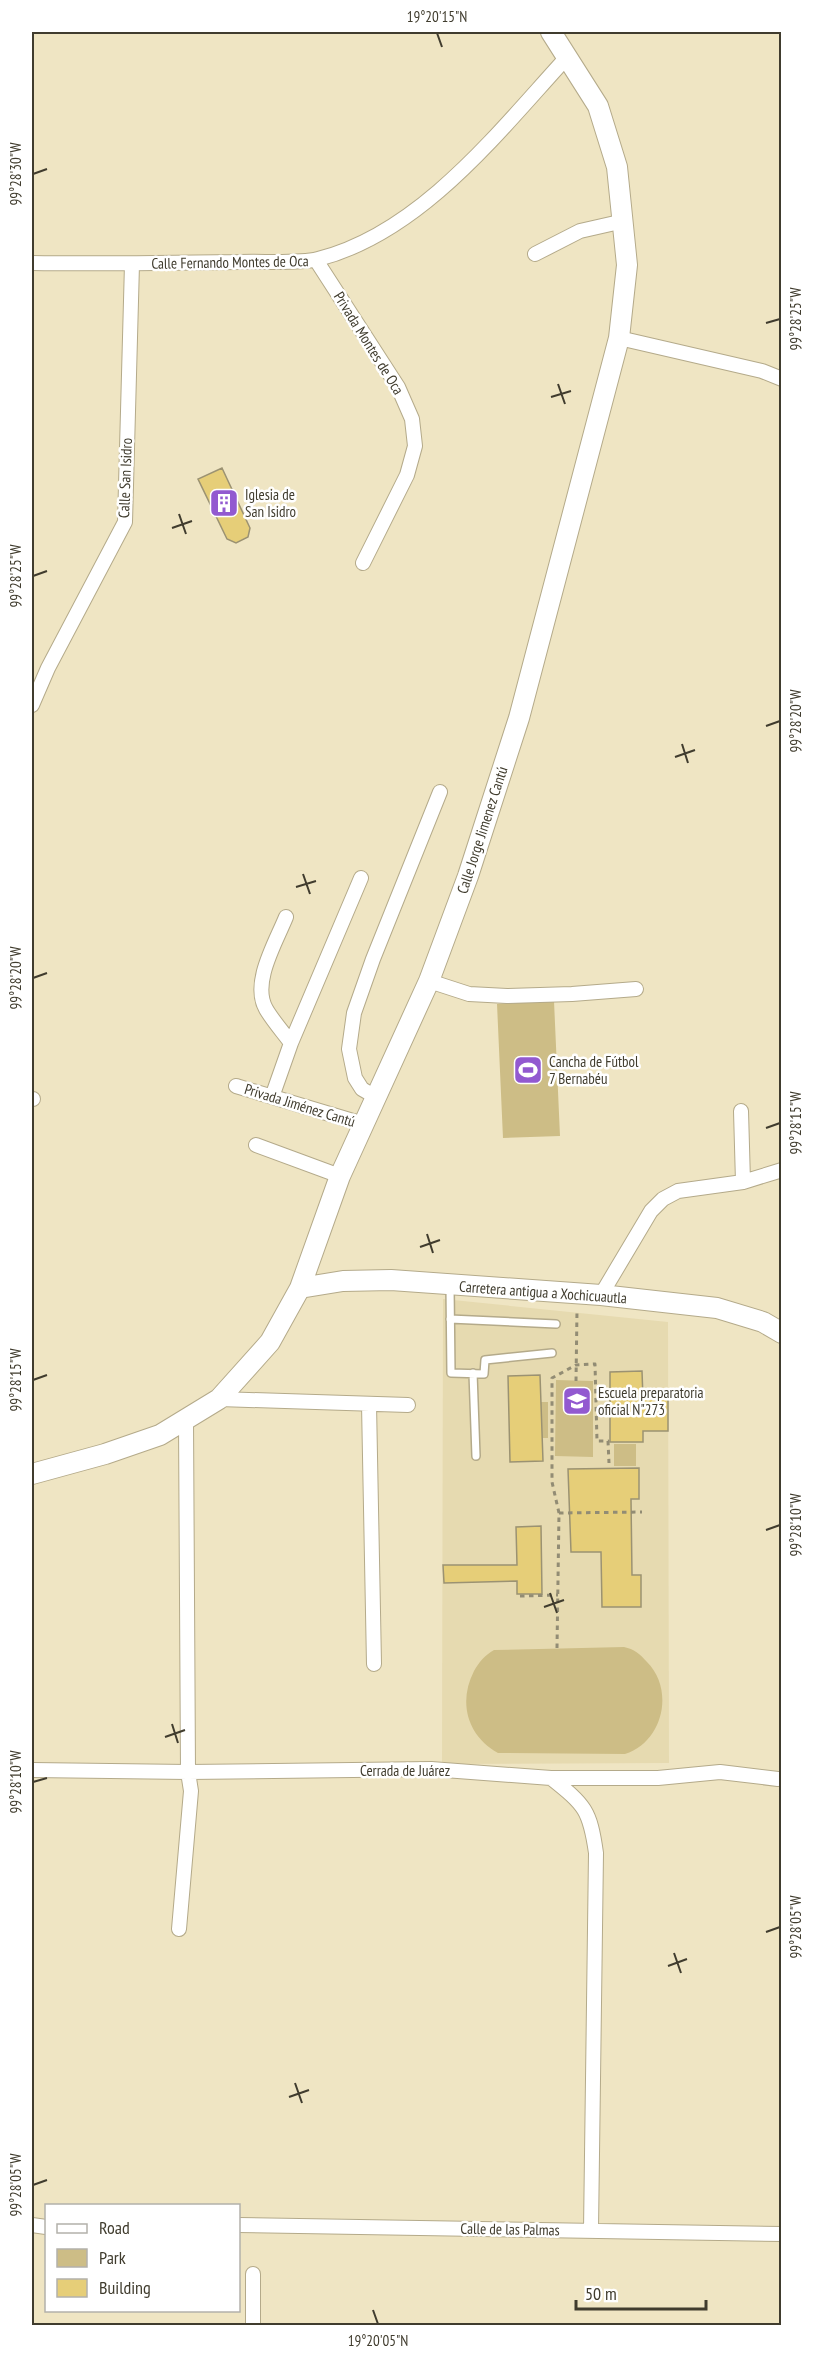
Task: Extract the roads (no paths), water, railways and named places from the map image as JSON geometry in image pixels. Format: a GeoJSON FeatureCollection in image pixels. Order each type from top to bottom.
{"type":"FeatureCollection","features":[{"type":"Feature","properties":{"kind":"street","name":"Calle Jorge Jimenez Cantú"},"geometry":{"type":"LineString","coordinates":[[32,1474],[149,1438],[186,1420],[219,1399],[270,1342],[300,1288],[340,1176],[429,981],[468,876],[519,718],[619,338],[627,265],[617,167],[598,106],[551,32]]}},
{"type":"Feature","properties":{"kind":"street","name":"Calle Fernando Montes de Oca"},"geometry":{"type":"LineString","coordinates":[[32,263],[132,264],[316,260],[358,245],[427,201],[469,162],[568,56]]}},
{"type":"Feature","properties":{"kind":"street"},"geometry":{"type":"LineString","coordinates":[[535,255],[580,231],[624,221]]}},
{"type":"Feature","properties":{"kind":"street","name":"Privada Montes de Oca"},"geometry":{"type":"LineString","coordinates":[[316,260],[398,387],[412,419],[415,446],[407,475],[363,563]]}},
{"type":"Feature","properties":{"kind":"street","name":"Calle San Isidro"},"geometry":{"type":"LineString","coordinates":[[32,705],[48,668],[125,522],[132,264]]}},
{"type":"Feature","properties":{"kind":"street"},"geometry":{"type":"LineString","coordinates":[[619,338],[762,371],[782,379]]}},
{"type":"Feature","properties":{"kind":"street"},"geometry":{"type":"LineString","coordinates":[[376,1097],[362,1089],[356,1078],[349,1049],[354,1012],[372,959],[440,792]]}},
{"type":"Feature","properties":{"kind":"street"},"geometry":{"type":"LineString","coordinates":[[272,1097],[291,1043],[361,878]]}},
{"type":"Feature","properties":{"kind":"street"},"geometry":{"type":"LineString","coordinates":[[286,917],[262,978],[261,995],[266,1009],[291,1043]]}},
{"type":"Feature","properties":{"kind":"street"},"geometry":{"type":"LineString","coordinates":[[429,981],[469,994],[507,996],[636,989]]}},
{"type":"Feature","properties":{"kind":"street","name":"Privada Jiménez Cantú"},"geometry":{"type":"LineString","coordinates":[[236,1086],[363,1124]]}},
{"type":"Feature","properties":{"kind":"street"},"geometry":{"type":"LineString","coordinates":[[741,1111],[743,1182]]}},
{"type":"Feature","properties":{"kind":"street"},"geometry":{"type":"LineString","coordinates":[[256,1145],[340,1176]]}},
{"type":"Feature","properties":{"kind":"street"},"geometry":{"type":"LineString","coordinates":[[601,1295],[651,1211],[663,1199],[678,1191],[743,1182],[782,1170]]}},
{"type":"Feature","properties":{"kind":"street","name":"Carretera antigua a Xochicuautla"},"geometry":{"type":"LineString","coordinates":[[300,1288],[343,1281],[391,1280],[601,1295],[717,1308],[763,1322],[782,1333]]}},
{"type":"Feature","properties":{"kind":"street"},"geometry":{"type":"LineString","coordinates":[[219,1399],[408,1406]]}},
{"type":"Feature","properties":{"kind":"street"},"geometry":{"type":"LineString","coordinates":[[369,1404],[374,1664]]}},
{"type":"Feature","properties":{"kind":"street"},"geometry":{"type":"LineString","coordinates":[[179,1929],[191,1791],[188,1772],[186,1420]]}},
{"type":"Feature","properties":{"kind":"street","name":"Cerrada de Juárez"},"geometry":{"type":"LineString","coordinates":[[32,1770],[188,1772],[431,1768],[551,1778],[658,1778],[720,1772],[778,1779]]}},
{"type":"Feature","properties":{"kind":"street"},"geometry":{"type":"LineString","coordinates":[[551,1778],[579,1800],[592,1824],[596,1853],[591,2230]]}},
{"type":"Feature","properties":{"kind":"street","name":"Calle de las Palmas"},"geometry":{"type":"LineString","coordinates":[[240,2225],[782,2234]]}},
{"type":"Feature","properties":{"kind":"street"},"geometry":{"type":"LineString","coordinates":[[253,2274],[253,2325]]}},
{"type":"Feature","properties":{"kind":"lane"},"geometry":{"type":"LineString","coordinates":[[450,1285],[451,1373],[484,1374],[485,1360],[552,1353]]}},
{"type":"Feature","properties":{"kind":"lane"},"geometry":{"type":"LineString","coordinates":[[450,1319],[556,1323]]}},
{"type":"Feature","properties":{"kind":"lane"},"geometry":{"type":"LineString","coordinates":[[472,1374],[476,1456]]}},
{"type":"Feature","properties":{"kind":"place","name":"Iglesia de San Isidro"},"geometry":{"type":"Point","coordinates":[224,503]}},
{"type":"Feature","properties":{"kind":"place","name":"Cancha de Fútbol 7 Bernabéu"},"geometry":{"type":"Point","coordinates":[528,1070]}},
{"type":"Feature","properties":{"kind":"place","name":"Escuela preparatoria oficial N\"273"},"geometry":{"type":"Point","coordinates":[577,1401]}}]}
